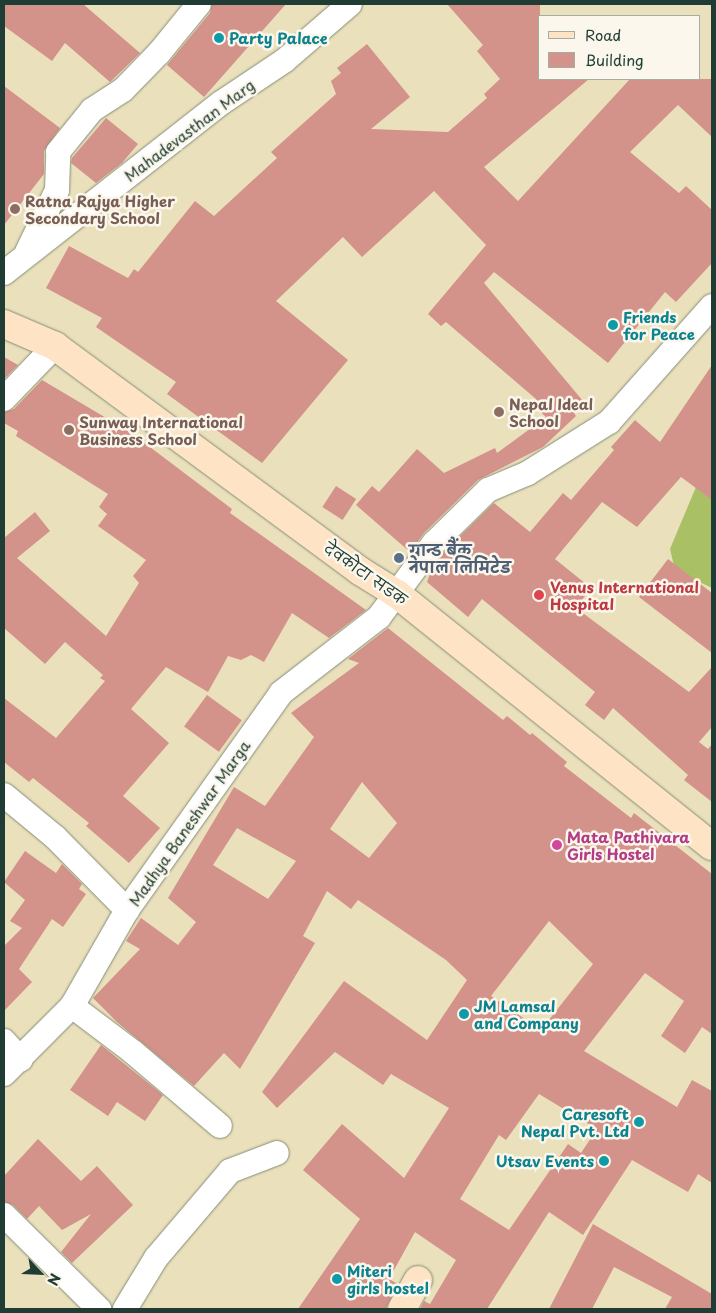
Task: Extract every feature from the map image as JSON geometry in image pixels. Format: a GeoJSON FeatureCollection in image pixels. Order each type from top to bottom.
{"type":"FeatureCollection","features":[{"type":"Feature","properties":{"kind":"main road","name":"देवकोटा सडक"},"geometry":{"type":"LineString","coordinates":[[4,324],[55,346],[360,571],[397,594],[712,846]]}},
{"type":"Feature","properties":{"kind":"main road"},"geometry":{"type":"LineString","coordinates":[[402,1309],[422,1272]]}},
{"type":"Feature","properties":{"kind":"street"},"geometry":{"type":"LineString","coordinates":[[24,258],[58,190],[58,152],[92,110],[122,90],[159,53],[199,4]]}},
{"type":"Feature","properties":{"kind":"street","name":"Mahadevasthan Marg"},"geometry":{"type":"LineString","coordinates":[[4,273],[221,103],[284,61],[350,4]]}},
{"type":"Feature","properties":{"kind":"street","name":"Madhya Baneshwar Marga"},"geometry":{"type":"LineString","coordinates":[[12,1067],[72,1006],[127,910],[282,693],[379,617],[434,543],[488,490],[528,473],[609,422],[712,306]]}},
{"type":"Feature","properties":{"kind":"street"},"geometry":{"type":"LineString","coordinates":[[4,399],[55,346]]}},
{"type":"Feature","properties":{"kind":"street"},"geometry":{"type":"LineString","coordinates":[[4,795],[54,838],[127,910]]}},
{"type":"Feature","properties":{"kind":"street"},"geometry":{"type":"LineString","coordinates":[[72,1006],[133,1052],[220,1126]]}},
{"type":"Feature","properties":{"kind":"street"},"geometry":{"type":"LineString","coordinates":[[4,1041],[12,1067]]}},
{"type":"Feature","properties":{"kind":"street"},"geometry":{"type":"LineString","coordinates":[[125,1309],[156,1258],[230,1171],[278,1153]]}},
{"type":"Feature","properties":{"kind":"street"},"geometry":{"type":"LineString","coordinates":[[4,1215],[99,1309]]}},
{"type":"Feature","properties":{"kind":"green space"},"geometry":{"type":"Polygon","coordinates":[[[712,470],[712,588],[675,570],[670,549],[696,487],[712,470]]]}},
{"type":"Feature","properties":{"kind":"building"},"geometry":{"type":"Polygon","coordinates":[[[4,4],[83,4],[140,53],[110,82],[65,43],[52,61],[4,26],[4,4]]]}},
{"type":"Feature","properties":{"kind":"building","name":"Party Palace"},"geometry":{"type":"Polygon","coordinates":[[[212,4],[286,4],[204,97],[167,65],[210,13],[212,4]]]}},
{"type":"Feature","properties":{"kind":"building"},"geometry":{"type":"Polygon","coordinates":[[[447,4],[540,4],[540,15],[538,15],[538,80],[588,80],[484,167],[518,201],[629,80],[712,79],[712,137],[678,105],[630,152],[679,193],[686,186],[712,210],[712,263],[676,302],[665,292],[608,363],[494,272],[484,283],[583,401],[574,413],[576,416],[543,447],[478,480],[424,533],[410,552],[356,505],[372,486],[379,492],[417,449],[444,473],[495,448],[497,453],[546,417],[532,404],[536,399],[446,322],[441,326],[428,314],[486,245],[434,191],[362,257],[343,237],[276,301],[348,360],[262,463],[167,394],[176,382],[96,327],[102,318],[46,288],[69,246],[128,278],[134,269],[138,272],[195,201],[214,216],[277,158],[271,152],[336,94],[331,81],[341,73],[337,68],[367,44],[410,97],[371,129],[448,132],[487,98],[484,94],[500,79],[477,51],[483,45],[447,4]]]}},
{"type":"Feature","properties":{"kind":"building"},"geometry":{"type":"Polygon","coordinates":[[[4,86],[60,128],[44,151],[44,174],[4,225],[4,86]]]}},
{"type":"Feature","properties":{"kind":"building"},"geometry":{"type":"Polygon","coordinates":[[[106,118],[138,144],[122,163],[96,183],[71,163],[72,158],[106,118]]]}},
{"type":"Feature","properties":{"kind":"building"},"geometry":{"type":"Polygon","coordinates":[[[4,357],[18,365],[4,379],[4,357]]]}},
{"type":"Feature","properties":{"kind":"building"},"geometry":{"type":"Polygon","coordinates":[[[712,365],[712,500],[681,477],[637,527],[602,502],[555,559],[591,588],[576,608],[689,692],[712,667],[712,727],[699,742],[708,749],[712,744],[712,802],[684,780],[688,775],[613,708],[604,720],[585,705],[595,692],[482,599],[468,617],[427,582],[431,571],[444,552],[494,503],[530,532],[563,493],[571,500],[614,450],[611,447],[635,420],[660,442],[712,365]]]}},
{"type":"Feature","properties":{"kind":"building"},"geometry":{"type":"Polygon","coordinates":[[[42,380],[130,432],[232,509],[230,513],[366,610],[329,638],[292,613],[264,662],[251,655],[241,660],[228,656],[208,692],[166,667],[131,709],[169,743],[123,796],[160,828],[129,863],[86,826],[89,823],[33,778],[29,782],[4,762],[4,698],[56,738],[105,681],[100,678],[103,675],[65,642],[45,664],[4,628],[4,538],[35,512],[50,531],[17,558],[106,636],[139,583],[133,576],[146,560],[98,526],[107,514],[99,507],[108,494],[16,436],[18,431],[4,423],[4,412],[14,409],[42,380]]]}},
{"type":"Feature","properties":{"kind":"building"},"geometry":{"type":"Polygon","coordinates":[[[336,486],[356,499],[343,520],[322,507],[336,486]]]}},
{"type":"Feature","properties":{"kind":"building"},"geometry":{"type":"Polygon","coordinates":[[[668,559],[712,593],[712,653],[639,597],[668,559]]]}},
{"type":"Feature","properties":{"kind":"building"},"geometry":{"type":"Polygon","coordinates":[[[388,628],[503,720],[507,716],[530,735],[532,733],[567,762],[564,766],[631,818],[634,813],[712,874],[712,1034],[702,1027],[685,1053],[661,1036],[684,1001],[645,973],[584,1051],[677,1107],[692,1080],[712,1091],[712,1183],[698,1174],[688,1192],[632,1160],[583,1235],[549,1212],[487,1309],[420,1309],[424,1301],[430,1304],[456,1260],[415,1232],[389,1279],[398,1284],[386,1309],[298,1309],[360,1219],[303,1170],[342,1124],[404,1178],[449,1108],[391,1074],[383,1085],[335,1052],[277,1108],[262,1092],[344,981],[427,1040],[467,980],[446,960],[358,900],[351,909],[327,891],[303,936],[315,943],[240,1069],[224,1053],[194,1086],[117,1022],[93,998],[140,949],[126,941],[141,918],[178,945],[196,922],[168,898],[234,787],[265,806],[314,737],[291,713],[359,663],[348,659],[388,628]],[[362,782],[330,829],[369,858],[397,823],[362,782]],[[237,828],[213,865],[268,899],[296,861],[237,828]],[[549,921],[491,996],[541,1030],[593,964],[549,921]],[[539,1094],[506,1140],[499,1135],[460,1199],[509,1230],[568,1144],[581,1153],[597,1129],[539,1094]]]}},
{"type":"Feature","properties":{"kind":"building"},"geometry":{"type":"Polygon","coordinates":[[[207,695],[242,720],[219,752],[184,727],[207,695]]]}},
{"type":"Feature","properties":{"kind":"building"},"geometry":{"type":"Polygon","coordinates":[[[25,851],[56,873],[62,864],[82,884],[79,889],[86,894],[63,927],[52,919],[19,969],[32,982],[4,1011],[4,946],[22,928],[10,921],[25,900],[4,882],[25,851]]]}},
{"type":"Feature","properties":{"kind":"building"},"geometry":{"type":"Polygon","coordinates":[[[101,1045],[163,1095],[145,1121],[117,1102],[108,1116],[70,1090],[101,1045]]]}},
{"type":"Feature","properties":{"kind":"building"},"geometry":{"type":"Polygon","coordinates":[[[38,1139],[81,1181],[97,1166],[133,1205],[72,1263],[61,1252],[91,1214],[62,1230],[39,1206],[27,1219],[13,1205],[4,1202],[4,1176],[38,1139]]]}},
{"type":"Feature","properties":{"kind":"building"},"geometry":{"type":"Polygon","coordinates":[[[593,1224],[712,1294],[712,1309],[665,1309],[672,1297],[614,1267],[592,1309],[549,1309],[593,1224]]]}},
{"type":"Feature","properties":{"kind":"place","name":"Party Palace"},"geometry":{"type":"Point","coordinates":[219,38]}},
{"type":"Feature","properties":{"kind":"place","name":"Ratna Rajya Higher Secondary School"},"geometry":{"type":"Point","coordinates":[15,209]}},
{"type":"Feature","properties":{"kind":"place","name":"Friends for Peace"},"geometry":{"type":"Point","coordinates":[613,325]}},
{"type":"Feature","properties":{"kind":"place","name":"Nepal Ideal School"},"geometry":{"type":"Point","coordinates":[499,412]}},
{"type":"Feature","properties":{"kind":"place","name":"Sunway International Business School"},"geometry":{"type":"Point","coordinates":[69,430]}},
{"type":"Feature","properties":{"kind":"place","name":"ग्रान्ड बैंक नेपाल लिमिटेड"},"geometry":{"type":"Point","coordinates":[399,558]}},
{"type":"Feature","properties":{"kind":"place","name":"Venus International Hospital"},"geometry":{"type":"Point","coordinates":[539,595]}},
{"type":"Feature","properties":{"kind":"place","name":"Mata Pathivara Girls Hostel"},"geometry":{"type":"Point","coordinates":[557,845]}},
{"type":"Feature","properties":{"kind":"place","name":"JM Lamsal and Company"},"geometry":{"type":"Point","coordinates":[464,1014]}},
{"type":"Feature","properties":{"kind":"place","name":"Caresoft Nepal Pvt. Ltd"},"geometry":{"type":"Point","coordinates":[639,1122]}},
{"type":"Feature","properties":{"kind":"place","name":"Utsav Events"},"geometry":{"type":"Point","coordinates":[604,1161]}},
{"type":"Feature","properties":{"kind":"place","name":"Miteri girls hostel"},"geometry":{"type":"Point","coordinates":[337,1279]}}]}
